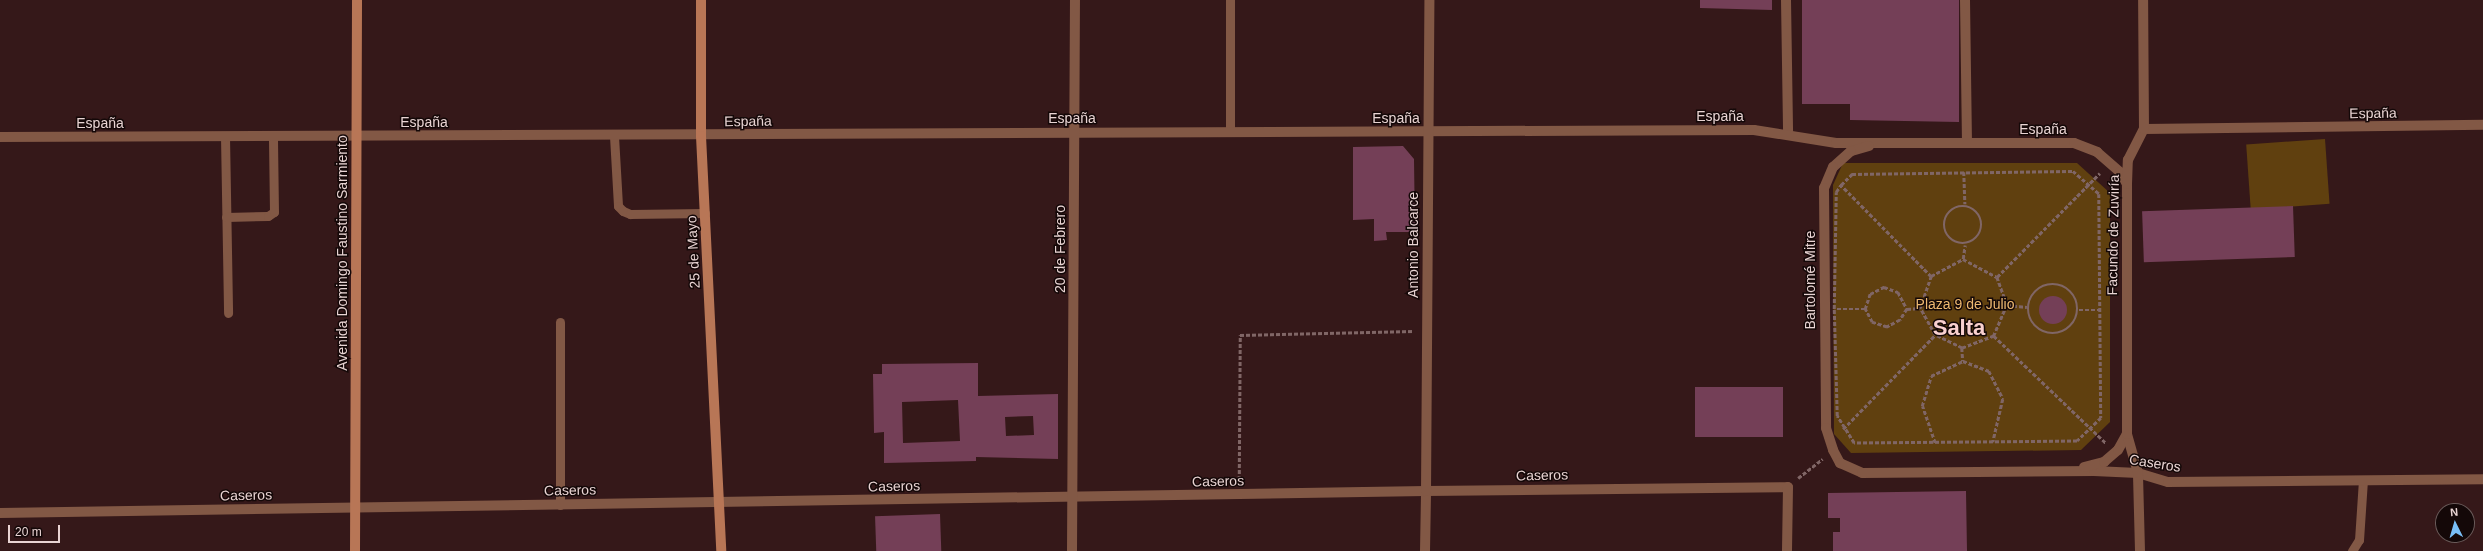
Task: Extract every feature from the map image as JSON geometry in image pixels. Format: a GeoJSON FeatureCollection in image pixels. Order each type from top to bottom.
{"type":"FeatureCollection","features":[{"type":"Feature","properties":{"kind":"main road","name":"Avenida Domingo Faustino Sarmiento"},"geometry":{"type":"LineString","coordinates":[[355,551],[357,0]]}},
{"type":"Feature","properties":{"kind":"main road","name":"25 de Mayo"},"geometry":{"type":"LineString","coordinates":[[701,0],[702,136],[722,551]]}},
{"type":"Feature","properties":{"kind":"street","name":"20 de Febrero"},"geometry":{"type":"LineString","coordinates":[[1072,551],[1075,0]]}},
{"type":"Feature","properties":{"kind":"street","name":"Antonio Balcarce"},"geometry":{"type":"LineString","coordinates":[[1426,551],[1428,0]]}},
{"type":"Feature","properties":{"kind":"street"},"geometry":{"type":"LineString","coordinates":[[1786,0],[1788,134]]}},
{"type":"Feature","properties":{"kind":"street"},"geometry":{"type":"LineString","coordinates":[[1966,0],[1967,143]]}},
{"type":"Feature","properties":{"kind":"street","name":"Facundo de Zuviría"},"geometry":{"type":"LineString","coordinates":[[2140,551],[2138,473],[2127,434],[2127,184],[2128,160],[2144,129],[2143,0]]}},
{"type":"Feature","properties":{"kind":"street","name":"España"},"geometry":{"type":"LineString","coordinates":[[2144,129],[2483,126]]}},
{"type":"Feature","properties":{"kind":"street","name":"España"},"geometry":{"type":"LineString","coordinates":[[0,137],[357,135],[702,136],[1075,131],[1428,132],[1754,130],[1788,134],[1836,143],[2074,143],[2097,152],[2111,163],[2127,184]]}},
{"type":"Feature","properties":{"kind":"street","name":"Bartolomé Mitre"},"geometry":{"type":"LineString","coordinates":[[1832,450],[1826,428],[1824,188],[1833,167],[1851,151],[1883,143]]}},
{"type":"Feature","properties":{"kind":"street"},"geometry":{"type":"LineString","coordinates":[[2066,471],[2104,462],[2116,452],[2127,434]]}},
{"type":"Feature","properties":{"kind":"street","name":"Caseros"},"geometry":{"type":"LineString","coordinates":[[1832,450],[1840,463],[1862,473],[2066,471],[2138,473],[2168,482],[2483,479]]}},
{"type":"Feature","properties":{"kind":"street"},"geometry":{"type":"LineString","coordinates":[[1787,551],[1788,487]]}},
{"type":"Feature","properties":{"kind":"street","name":"Caseros"},"geometry":{"type":"LineString","coordinates":[[0,513],[720,503],[1426,490],[1788,487]]}},
{"type":"Feature","properties":{"kind":"lane"},"geometry":{"type":"LineString","coordinates":[[1230,0],[1230,132]]}},
{"type":"Feature","properties":{"kind":"lane"},"geometry":{"type":"LineString","coordinates":[[225,136],[228,312]]}},
{"type":"Feature","properties":{"kind":"lane"},"geometry":{"type":"LineString","coordinates":[[226,217],[268,216],[274,212],[273,136]]}},
{"type":"Feature","properties":{"kind":"lane"},"geometry":{"type":"LineString","coordinates":[[614,136],[618,206],[623,211],[630,214],[705,212]]}},
{"type":"Feature","properties":{"kind":"lane"},"geometry":{"type":"LineString","coordinates":[[560,322],[560,505]]}},
{"type":"Feature","properties":{"kind":"lane"},"geometry":{"type":"LineString","coordinates":[[2352,551],[2359,540],[2363,480]]}},
{"type":"Feature","properties":{"kind":"path"},"geometry":{"type":"LineString","coordinates":[[1997,277],[2088,184],[2111,163]]}},
{"type":"Feature","properties":{"kind":"path"},"geometry":{"type":"LineString","coordinates":[[1833,167],[1841,185],[1931,276]]}},
{"type":"Feature","properties":{"kind":"path"},"geometry":{"type":"LineString","coordinates":[[2073,171],[2088,184],[2099,194],[2101,418],[2077,441],[1854,443],[1843,429],[1837,416],[1834,309],[1836,192],[1841,185],[1852,174],[2073,171]]}},
{"type":"Feature","properties":{"kind":"path"},"geometry":{"type":"LineString","coordinates":[[1964,172],[1965,204]]}},
{"type":"Feature","properties":{"kind":"path"},"geometry":{"type":"LineString","coordinates":[[1965,204],[1976,210],[1982,220],[1983,228],[1978,237],[1965,245]]}},
{"type":"Feature","properties":{"kind":"path"},"geometry":{"type":"LineString","coordinates":[[1965,204],[1948,212],[1943,226],[1950,240],[1965,245]]}},
{"type":"Feature","properties":{"kind":"path"},"geometry":{"type":"LineString","coordinates":[[1963,259],[1965,245]]}},
{"type":"Feature","properties":{"kind":"path"},"geometry":{"type":"LineString","coordinates":[[1963,259],[1997,277],[2007,305],[1994,336],[1962,348],[1935,335],[1920,308],[1931,276],[1963,259]]}},
{"type":"Feature","properties":{"kind":"path"},"geometry":{"type":"LineString","coordinates":[[2048,284],[2058,284],[2072,292],[2079,310],[2072,325],[2055,334],[2036,328],[2029,319],[2027,307],[2033,293],[2048,284]]}},
{"type":"Feature","properties":{"kind":"path"},"geometry":{"type":"LineString","coordinates":[[1884,287],[1898,292],[1907,309],[1900,320],[1886,327],[1872,322],[1865,309],[1870,294],[1884,287]]}},
{"type":"Feature","properties":{"kind":"path"},"geometry":{"type":"LineString","coordinates":[[2007,305],[2027,307]]}},
{"type":"Feature","properties":{"kind":"path"},"geometry":{"type":"LineString","coordinates":[[1907,309],[1920,308]]}},
{"type":"Feature","properties":{"kind":"path"},"geometry":{"type":"LineString","coordinates":[[1834,309],[1865,309]]}},
{"type":"Feature","properties":{"kind":"path"},"geometry":{"type":"LineString","coordinates":[[2079,310],[2100,310]]}},
{"type":"Feature","properties":{"kind":"path"},"geometry":{"type":"LineString","coordinates":[[1239,494],[1240,335],[1418,331]]}},
{"type":"Feature","properties":{"kind":"path"},"geometry":{"type":"LineString","coordinates":[[1788,487],[1832,450],[1843,429],[1935,335]]}},
{"type":"Feature","properties":{"kind":"path"},"geometry":{"type":"LineString","coordinates":[[1994,336],[2116,452]]}},
{"type":"Feature","properties":{"kind":"path"},"geometry":{"type":"LineString","coordinates":[[1962,348],[1962,361]]}},
{"type":"Feature","properties":{"kind":"path"},"geometry":{"type":"LineString","coordinates":[[1935,443],[1922,406],[1931,376],[1962,361],[1989,371],[2003,398],[1993,442]]}},
{"type":"Feature","properties":{"kind":"green space"},"geometry":{"type":"Polygon","coordinates":[[[2325,139],[2330,204],[2251,209],[2246,145],[2325,139]]]}},
{"type":"Feature","properties":{"kind":"green space","name":"Plaza 9 de Julio"},"geometry":{"type":"Polygon","coordinates":[[[1843,163],[2077,163],[2110,193],[2110,422],[2081,450],[1851,453],[1834,434],[1833,185],[1843,163]]]}},
{"type":"Feature","properties":{"kind":"building"},"geometry":{"type":"Polygon","coordinates":[[[1700,0],[1772,0],[1772,10],[1700,8],[1700,0]]]}},
{"type":"Feature","properties":{"kind":"building"},"geometry":{"type":"Polygon","coordinates":[[[1802,0],[1959,0],[1959,122],[1850,120],[1850,104],[1802,104],[1802,0]]]}},
{"type":"Feature","properties":{"kind":"building"},"geometry":{"type":"Polygon","coordinates":[[[1403,146],[1414,159],[1415,232],[1386,232],[1387,240],[1374,241],[1374,219],[1353,220],[1353,147],[1403,146]]]}},
{"type":"Feature","properties":{"kind":"building"},"geometry":{"type":"Polygon","coordinates":[[[2293,206],[2295,257],[2144,262],[2142,211],[2293,206]]]}},
{"type":"Feature","properties":{"kind":"building"},"geometry":{"type":"Polygon","coordinates":[[[2053,296],[2063,300],[2067,310],[2063,320],[2053,324],[2043,320],[2039,310],[2043,300],[2053,296]]]}},
{"type":"Feature","properties":{"kind":"building"},"geometry":{"type":"Polygon","coordinates":[[[978,363],[978,396],[1058,394],[1058,459],[976,457],[976,461],[884,463],[884,432],[874,433],[873,374],[882,374],[882,364],[978,363]],[[958,400],[902,402],[903,443],[960,441],[958,400]],[[1033,416],[1005,417],[1006,436],[1034,435],[1033,416]]]}},
{"type":"Feature","properties":{"kind":"building"},"geometry":{"type":"Polygon","coordinates":[[[1695,387],[1783,387],[1783,437],[1695,437],[1695,387]]]}},
{"type":"Feature","properties":{"kind":"building"},"geometry":{"type":"Polygon","coordinates":[[[1966,491],[1967,551],[1833,551],[1833,532],[1840,532],[1840,518],[1828,518],[1828,493],[1966,491]]]}},
{"type":"Feature","properties":{"kind":"building"},"geometry":{"type":"Polygon","coordinates":[[[940,514],[941,551],[876,551],[875,516],[940,514]]]}},
{"type":"Feature","properties":{"kind":"district","name":"Salta"},"geometry":{"type":"Point","coordinates":[1959,328]}}]}
